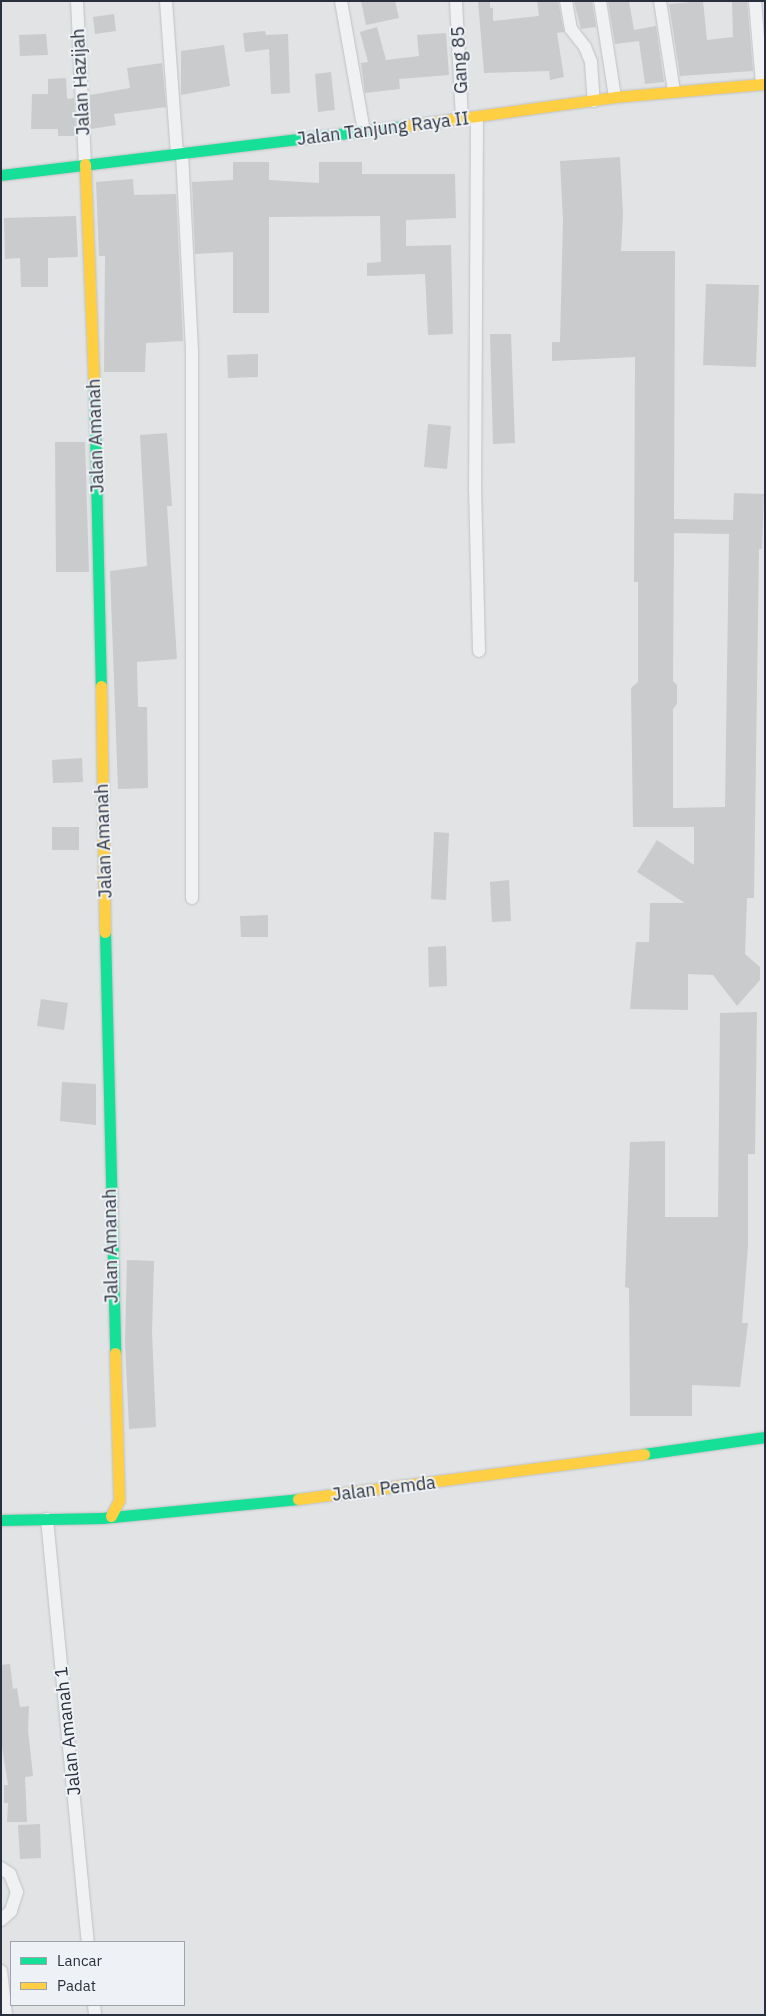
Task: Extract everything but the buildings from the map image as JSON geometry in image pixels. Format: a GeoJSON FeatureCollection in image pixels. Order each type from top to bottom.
{"type":"FeatureCollection","features":[{"type":"Feature","properties":{"kind":"street","name":"Jalan Hazijah"},"geometry":{"type":"LineString","coordinates":[[78,1],[85,164]]}},
{"type":"Feature","properties":{"kind":"street"},"geometry":{"type":"LineString","coordinates":[[166,1],[179,153],[192,353],[192,898]]}},
{"type":"Feature","properties":{"kind":"street"},"geometry":{"type":"LineString","coordinates":[[341,1],[364,132]]}},
{"type":"Feature","properties":{"kind":"street","name":"Gang 85"},"geometry":{"type":"LineString","coordinates":[[456,1],[462,119]]}},
{"type":"Feature","properties":{"kind":"street"},"geometry":{"type":"LineString","coordinates":[[566,1],[571,29],[585,47],[592,62],[594,101]]}},
{"type":"Feature","properties":{"kind":"street"},"geometry":{"type":"LineString","coordinates":[[600,1],[615,97]]}},
{"type":"Feature","properties":{"kind":"street"},"geometry":{"type":"LineString","coordinates":[[660,1],[674,91]]}},
{"type":"Feature","properties":{"kind":"street"},"geometry":{"type":"LineString","coordinates":[[755,1],[763,84]]}},
{"type":"Feature","properties":{"kind":"street","name":"Jalan Tanjung Raya II"},"geometry":{"type":"LineString","coordinates":[[1,175],[364,132],[615,97],[763,84]]}},
{"type":"Feature","properties":{"kind":"street"},"geometry":{"type":"LineString","coordinates":[[478,117],[476,487],[479,651]]}},
{"type":"Feature","properties":{"kind":"street","name":"Jalan Amanah"},"geometry":{"type":"LineString","coordinates":[[85,164],[98,488],[108,1108],[119,1500],[111,1516]]}},
{"type":"Feature","properties":{"kind":"street","name":"Jalan Pemda"},"geometry":{"type":"LineString","coordinates":[[1,1520],[111,1516],[248,1505],[457,1480],[765,1437]]}},
{"type":"Feature","properties":{"kind":"street","name":"Jalan Amanah 1"},"geometry":{"type":"LineString","coordinates":[[47,1519],[88,1941]]}},
{"type":"Feature","properties":{"kind":"street"},"geometry":{"type":"LineString","coordinates":[[1,1868],[10,1874],[17,1892],[12,1911],[1,1920]]}},
{"type":"Feature","properties":{"kind":"street"},"geometry":{"type":"LineString","coordinates":[[1,1971],[6,2015]]}},
{"type":"Feature","properties":{"kind":"traffic: fast"},"geometry":{"type":"LineString","coordinates":[[1,175],[404,126]]}},
{"type":"Feature","properties":{"kind":"traffic: fast"},"geometry":{"type":"LineString","coordinates":[[94,384],[101,686]]}},
{"type":"Feature","properties":{"kind":"traffic: fast"},"geometry":{"type":"LineString","coordinates":[[105,932],[115,1353]]}},
{"type":"Feature","properties":{"kind":"traffic: fast"},"geometry":{"type":"LineString","coordinates":[[644,1454],[765,1437]]}},
{"type":"Feature","properties":{"kind":"traffic: fast"},"geometry":{"type":"LineString","coordinates":[[1,1520],[102,1518],[298,1499]]}},
{"type":"Feature","properties":{"kind":"traffic: slow"},"geometry":{"type":"LineString","coordinates":[[404,126],[615,97],[765,84]]}},
{"type":"Feature","properties":{"kind":"traffic: slow"},"geometry":{"type":"LineString","coordinates":[[85,164],[94,384]]}},
{"type":"Feature","properties":{"kind":"traffic: slow"},"geometry":{"type":"LineString","coordinates":[[101,686],[105,932]]}},
{"type":"Feature","properties":{"kind":"traffic: slow"},"geometry":{"type":"LineString","coordinates":[[111,1516],[119,1500],[115,1353]]}},
{"type":"Feature","properties":{"kind":"traffic: slow"},"geometry":{"type":"LineString","coordinates":[[298,1499],[644,1454]]}}]}
